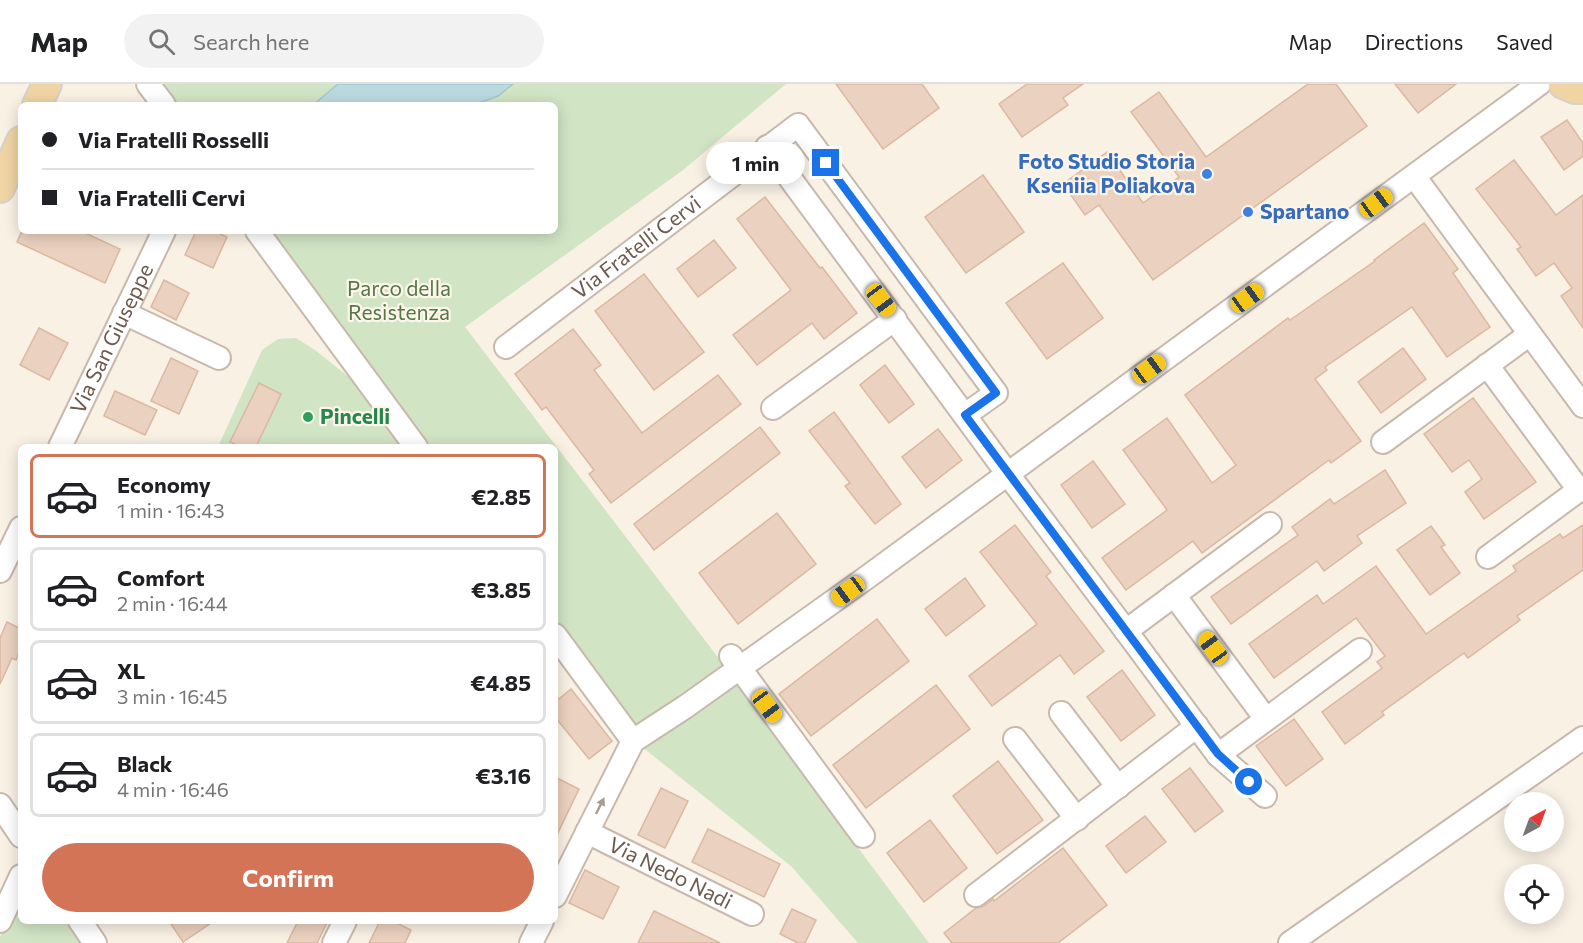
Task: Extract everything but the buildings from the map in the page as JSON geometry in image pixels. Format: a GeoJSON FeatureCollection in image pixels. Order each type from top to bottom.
{"type":"FeatureCollection","features":[{"type":"Feature","properties":{"kind":"main road"},"geometry":{"type":"LineString","coordinates":[[38,102],[46,84]]}},
{"type":"Feature","properties":{"kind":"main road"},"geometry":{"type":"LineString","coordinates":[[1563,84],[1575,89],[1583,89]]}},
{"type":"Feature","properties":{"kind":"main road"},"geometry":{"type":"LineString","coordinates":[[2,180],[18,147]]}},
{"type":"Feature","properties":{"kind":"street"},"geometry":{"type":"LineString","coordinates":[[148,84],[162,102]]}},
{"type":"Feature","properties":{"kind":"street"},"geometry":{"type":"LineString","coordinates":[[558,890],[633,741],[735,662],[866,578],[1539,84]]}},
{"type":"Feature","properties":{"kind":"street","name":"Via Fratelli Cervi"},"geometry":{"type":"LineString","coordinates":[[506,346],[798,125],[996,393],[965,415]]}},
{"type":"Feature","properties":{"kind":"street"},"geometry":{"type":"LineString","coordinates":[[767,147],[1218,754],[1264,796]]}},
{"type":"Feature","properties":{"kind":"street"},"geometry":{"type":"LineString","coordinates":[[1413,176],[1583,406]]}},
{"type":"Feature","properties":{"kind":"street","name":"Via San Giuseppe"},"geometry":{"type":"LineString","coordinates":[[61,444],[163,234]]}},
{"type":"Feature","properties":{"kind":"street"},"geometry":{"type":"LineString","coordinates":[[258,234],[414,444]]}},
{"type":"Feature","properties":{"kind":"street"},"geometry":{"type":"LineString","coordinates":[[124,313],[219,358]]}},
{"type":"Feature","properties":{"kind":"street"},"geometry":{"type":"LineString","coordinates":[[773,408],[895,320]]}},
{"type":"Feature","properties":{"kind":"street"},"geometry":{"type":"LineString","coordinates":[[1383,442],[1530,334]]}},
{"type":"Feature","properties":{"kind":"street"},"geometry":{"type":"LineString","coordinates":[[1487,365],[1581,489],[1488,557]]}},
{"type":"Feature","properties":{"kind":"street"},"geometry":{"type":"LineString","coordinates":[[1126,630],[1270,524]]}},
{"type":"Feature","properties":{"kind":"street"},"geometry":{"type":"LineString","coordinates":[[0,571],[18,534]]}},
{"type":"Feature","properties":{"kind":"street"},"geometry":{"type":"LineString","coordinates":[[1174,595],[1266,719]]}},
{"type":"Feature","properties":{"kind":"street"},"geometry":{"type":"LineString","coordinates":[[558,639],[633,741]]}},
{"type":"Feature","properties":{"kind":"street"},"geometry":{"type":"LineString","coordinates":[[1218,754],[1360,650]]}},
{"type":"Feature","properties":{"kind":"street"},"geometry":{"type":"LineString","coordinates":[[735,662],[863,836]]}},
{"type":"Feature","properties":{"kind":"street"},"geometry":{"type":"LineString","coordinates":[[1061,713],[1118,787]]}},
{"type":"Feature","properties":{"kind":"street"},"geometry":{"type":"LineString","coordinates":[[976,895],[1197,726]]}},
{"type":"Feature","properties":{"kind":"street"},"geometry":{"type":"LineString","coordinates":[[1290,943],[1583,738]]}},
{"type":"Feature","properties":{"kind":"street"},"geometry":{"type":"LineString","coordinates":[[1016,739],[1077,819]]}},
{"type":"Feature","properties":{"kind":"street"},"geometry":{"type":"LineString","coordinates":[[0,805],[18,832]]}},
{"type":"Feature","properties":{"kind":"street","name":"Via Nedo Nadi"},"geometry":{"type":"LineString","coordinates":[[587,832],[752,914]]}},
{"type":"Feature","properties":{"kind":"street"},"geometry":{"type":"LineString","coordinates":[[0,921],[18,882]]}},
{"type":"Feature","properties":{"kind":"street"},"geometry":{"type":"LineString","coordinates":[[82,924],[96,943]]}},
{"type":"Feature","properties":{"kind":"street"},"geometry":{"type":"LineString","coordinates":[[334,943],[344,924]]}},
{"type":"Feature","properties":{"kind":"street"},"geometry":{"type":"LineString","coordinates":[[531,943],[540,924]]}},
{"type":"Feature","properties":{"kind":"green space","name":"Parco della Resistenza"},"geometry":{"type":"Polygon","coordinates":[[[151,84],[786,84],[683,170],[465,327],[555,444],[417,444],[261,234],[558,234],[558,102],[164,102],[151,84]]]}},
{"type":"Feature","properties":{"kind":"green space","name":"Pincelli"},"geometry":{"type":"Polygon","coordinates":[[[296,338],[315,350],[365,390],[407,444],[219,444],[262,350],[278,339],[296,338]]]}},
{"type":"Feature","properties":{"kind":"green space","name":"Parco della Resistenza"},"geometry":{"type":"Polygon","coordinates":[[[558,448],[730,673],[634,738],[558,636],[558,448]]]}},
{"type":"Feature","properties":{"kind":"green space"},"geometry":{"type":"Polygon","coordinates":[[[731,677],[929,943],[858,943],[792,867],[636,742],[731,677]]]}},
{"type":"Feature","properties":{"kind":"green space"},"geometry":{"type":"Polygon","coordinates":[[[18,898],[18,924],[77,924],[90,943],[0,943],[0,937],[18,898]]]}},
{"type":"Feature","properties":{"kind":"water"},"geometry":{"type":"Polygon","coordinates":[[[338,84],[513,84],[498,96],[481,102],[317,102],[338,84]]]}},
{"type":"Feature","properties":{"kind":"place","name":"Foto Studio Storia Kseniia Poliakova"},"geometry":{"type":"Point","coordinates":[1207,174]}},
{"type":"Feature","properties":{"kind":"place","name":"Spartano"},"geometry":{"type":"Point","coordinates":[1248,212]}},
{"type":"Feature","properties":{"kind":"place","name":"Pincelli"},"geometry":{"type":"Point","coordinates":[308,417]}},
{"type":"Feature","properties":{"kind":"route"},"geometry":{"type":"LineString","coordinates":[[826,163],[996,393],[965,415],[1218,754],[1249,782]]}}]}
